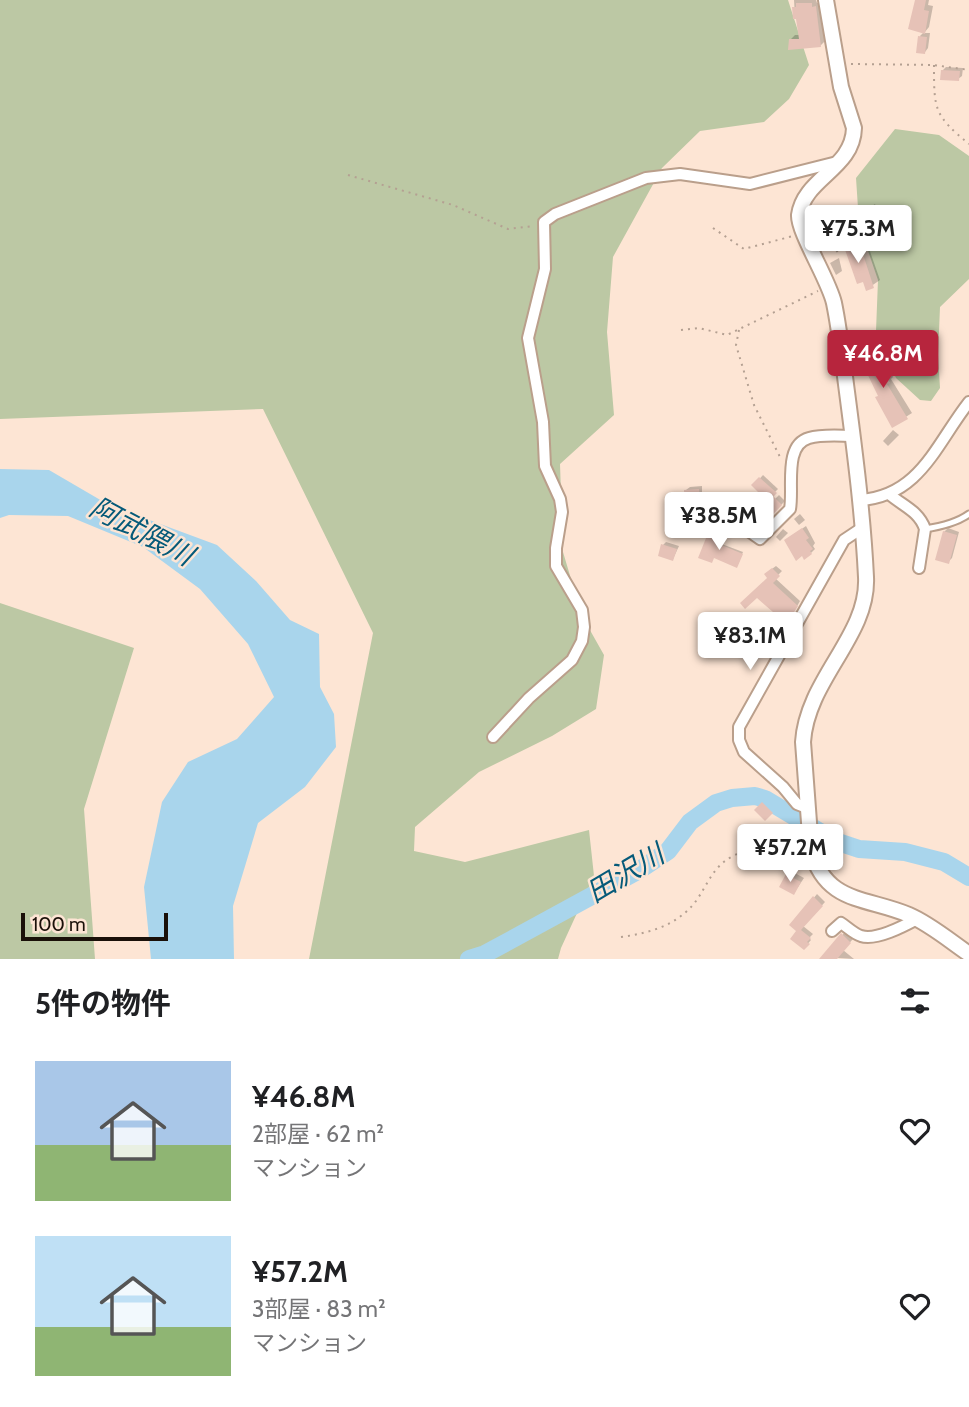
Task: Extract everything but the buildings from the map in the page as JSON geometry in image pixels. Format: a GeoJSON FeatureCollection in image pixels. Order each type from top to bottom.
{"type":"FeatureCollection","features":[{"type":"Feature","properties":{"kind":"street"},"geometry":{"type":"LineString","coordinates":[[826,0],[836,64],[854,128],[852,144],[841,161],[811,190],[803,203],[799,223],[804,233],[818,245],[837,319],[854,436],[866,589],[863,608],[817,692],[804,726],[807,814],[812,852],[821,873],[836,890],[846,896],[909,915],[969,954]]}},
{"type":"Feature","properties":{"kind":"street"},"geometry":{"type":"LineString","coordinates":[[493,737],[529,698],[572,660],[582,641],[584,627],[582,610],[556,566],[555,548],[562,512],[560,499],[545,466],[543,422],[528,338],[545,269],[544,222],[555,214],[646,178],[680,174],[750,184],[841,161]]}},
{"type":"Feature","properties":{"kind":"street"},"geometry":{"type":"LineString","coordinates":[[860,500],[889,494],[906,485],[918,474],[969,402]]}},
{"type":"Feature","properties":{"kind":"street"},"geometry":{"type":"LineString","coordinates":[[698,517],[724,515],[760,539],[790,509],[795,448],[811,437],[854,436]]}},
{"type":"Feature","properties":{"kind":"street"},"geometry":{"type":"LineString","coordinates":[[889,494],[918,515],[925,528],[919,568]]}},
{"type":"Feature","properties":{"kind":"street"},"geometry":{"type":"LineString","coordinates":[[807,814],[783,787],[744,752],[739,727],[844,540],[862,528]]}},
{"type":"Feature","properties":{"kind":"street"},"geometry":{"type":"LineString","coordinates":[[832,931],[841,923],[867,937],[893,932],[917,919]]}},
{"type":"Feature","properties":{"kind":"lane"},"geometry":{"type":"LineString","coordinates":[[925,528],[936,527],[969,514]]}},
{"type":"Feature","properties":{"kind":"path"},"geometry":{"type":"LineString","coordinates":[[836,64],[934,65],[969,70]]}},
{"type":"Feature","properties":{"kind":"path"},"geometry":{"type":"LineString","coordinates":[[934,65],[934,92],[939,116],[969,144]]}},
{"type":"Feature","properties":{"kind":"path"},"geometry":{"type":"LineString","coordinates":[[348,174],[453,205],[508,229],[523,229],[544,222]]}},
{"type":"Feature","properties":{"kind":"path"},"geometry":{"type":"LineString","coordinates":[[713,228],[744,249],[804,233]]}},
{"type":"Feature","properties":{"kind":"path"},"geometry":{"type":"LineString","coordinates":[[818,245],[850,231]]}},
{"type":"Feature","properties":{"kind":"path"},"geometry":{"type":"LineString","coordinates":[[818,245],[835,248],[840,256]]}},
{"type":"Feature","properties":{"kind":"path"},"geometry":{"type":"LineString","coordinates":[[681,330],[699,328],[727,335],[829,286]]}},
{"type":"Feature","properties":{"kind":"path"},"geometry":{"type":"LineString","coordinates":[[739,329],[736,345],[754,405],[777,454],[792,471]]}},
{"type":"Feature","properties":{"kind":"path"},"geometry":{"type":"LineString","coordinates":[[621,937],[673,924],[697,900],[716,869],[735,855],[750,852],[789,859],[812,852]]}},
{"type":"Feature","properties":{"kind":"green space"},"geometry":{"type":"Polygon","coordinates":[[[0,0],[788,0],[809,65],[789,99],[764,122],[700,131],[662,168],[613,257],[607,332],[614,415],[560,464],[563,552],[582,616],[604,655],[596,709],[552,736],[479,772],[415,827],[414,851],[465,862],[589,830],[594,876],[558,959],[309,959],[373,633],[263,409],[0,419],[0,0]]]}},
{"type":"Feature","properties":{"kind":"green space"},"geometry":{"type":"Polygon","coordinates":[[[895,129],[939,135],[969,156],[969,279],[940,307],[940,388],[931,401],[920,400],[896,378],[876,331],[878,280],[865,242],[858,208],[856,178],[895,129]]]}},
{"type":"Feature","properties":{"kind":"green space"},"geometry":{"type":"Polygon","coordinates":[[[0,603],[134,648],[84,809],[95,959],[0,959],[0,603]]]}},
{"type":"Feature","properties":{"kind":"water","name":"阿武隈川"},"geometry":{"type":"Polygon","coordinates":[[[0,469],[49,470],[109,505],[217,545],[256,581],[290,620],[319,634],[320,687],[334,714],[336,747],[305,787],[258,823],[233,906],[234,959],[151,959],[144,887],[162,802],[188,762],[237,739],[274,697],[248,644],[200,589],[143,547],[68,516],[9,515],[0,518],[0,469]]]}},
{"type":"Feature","properties":{"kind":"waterway","name":"田沢川"},"geometry":{"type":"LineString","coordinates":[[469,959],[485,954],[641,869],[668,851],[690,822],[716,803],[732,798],[755,796],[765,799],[835,841],[859,849],[905,852],[944,862],[969,877]]}}]}
